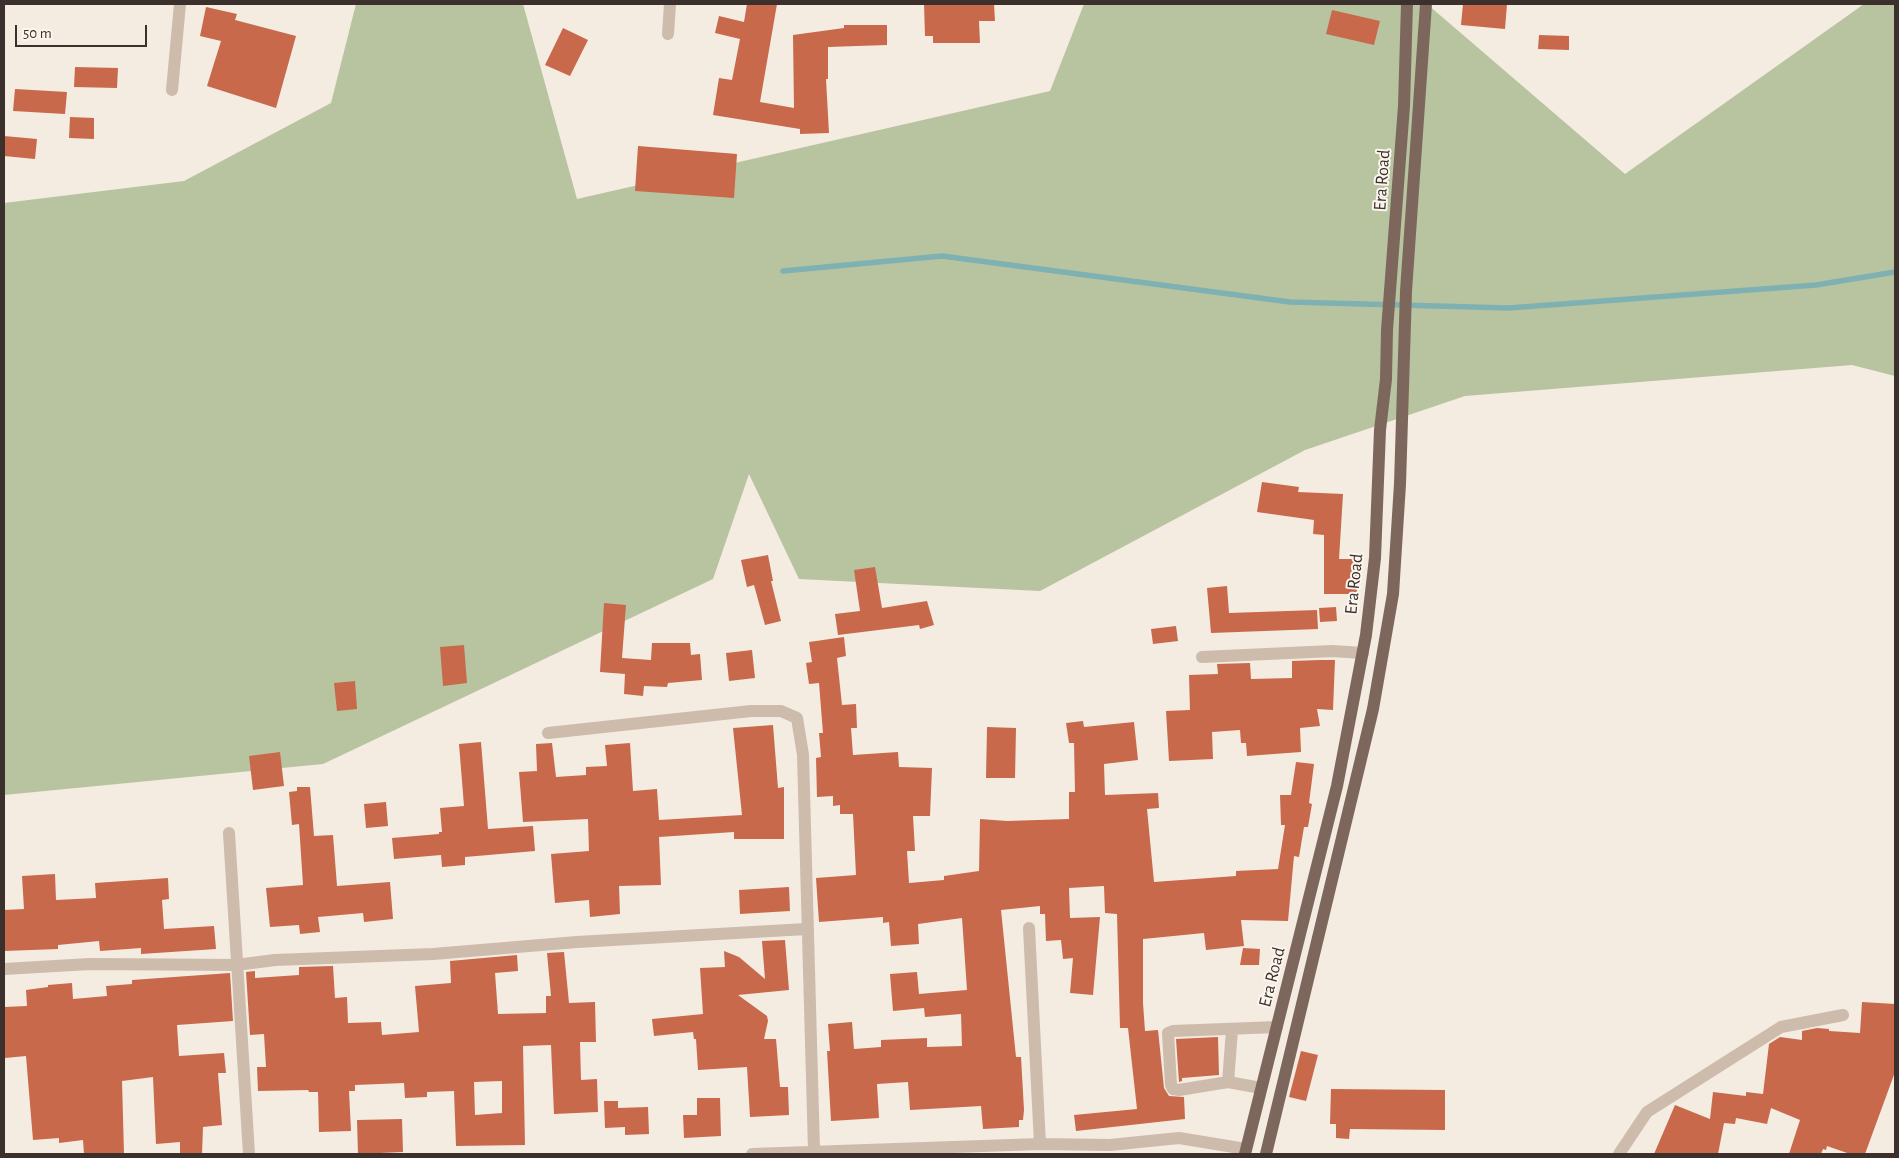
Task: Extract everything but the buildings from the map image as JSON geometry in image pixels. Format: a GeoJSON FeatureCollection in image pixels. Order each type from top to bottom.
{"type":"FeatureCollection","features":[{"type":"Feature","properties":{"kind":"main road","name":"Era Road"},"geometry":{"type":"LineString","coordinates":[[1246,1151],[1337,786],[1363,653],[1376,558],[1380,430],[1386,380],[1386,330],[1404,106],[1407,4]]}},
{"type":"Feature","properties":{"kind":"main road"},"geometry":{"type":"LineString","coordinates":[[1266,1154],[1369,727],[1393,594],[1400,484],[1406,291],[1425,43],[1426,4]]}},
{"type":"Feature","properties":{"kind":"main road"},"geometry":{"type":"LineString","coordinates":[[1406,42],[1425,43]]}},
{"type":"Feature","properties":{"kind":"street"},"geometry":{"type":"LineString","coordinates":[[172,90],[180,4]]}},
{"type":"Feature","properties":{"kind":"street"},"geometry":{"type":"LineString","coordinates":[[668,34],[670,4]]}},
{"type":"Feature","properties":{"kind":"street"},"geometry":{"type":"LineString","coordinates":[[1202,657],[1332,651],[1363,653]]}},
{"type":"Feature","properties":{"kind":"street"},"geometry":{"type":"LineString","coordinates":[[548,733],[751,712],[781,711],[797,718],[803,755],[806,929],[814,1150]]}},
{"type":"Feature","properties":{"kind":"street"},"geometry":{"type":"LineString","coordinates":[[229,833],[249,1154]]}},
{"type":"Feature","properties":{"kind":"street"},"geometry":{"type":"LineString","coordinates":[[1029,928],[1040,1144]]}},
{"type":"Feature","properties":{"kind":"street"},"geometry":{"type":"LineString","coordinates":[[4,969],[90,964],[236,965],[275,960],[433,954],[578,942],[806,929]]}},
{"type":"Feature","properties":{"kind":"street"},"geometry":{"type":"LineString","coordinates":[[1619,1154],[1647,1112],[1781,1027],[1843,1015]]}},
{"type":"Feature","properties":{"kind":"street"},"geometry":{"type":"LineString","coordinates":[[1261,1088],[1228,1082],[1179,1090],[1173,1089],[1171,1085],[1168,1033],[1173,1031],[1277,1027]]}},
{"type":"Feature","properties":{"kind":"street"},"geometry":{"type":"LineString","coordinates":[[1228,1082],[1232,1030]]}},
{"type":"Feature","properties":{"kind":"street"},"geometry":{"type":"LineString","coordinates":[[752,1154],[814,1150],[966,1150],[1040,1144],[1110,1145],[1179,1138],[1246,1151]]}},
{"type":"Feature","properties":{"kind":"green space"},"geometry":{"type":"Polygon","coordinates":[[[356,4],[523,4],[577,199],[1050,91],[1084,4],[1427,4],[1625,174],[1864,4],[1895,4],[1895,376],[1852,365],[1465,396],[1305,450],[1040,591],[799,579],[749,474],[713,579],[323,764],[4,795],[4,203],[184,181],[331,103],[356,4]]]}},
{"type":"Feature","properties":{"kind":"waterway"},"geometry":{"type":"LineString","coordinates":[[783,271],[942,256],[1290,302],[1509,308],[1816,285],[1895,272]]}}]}
